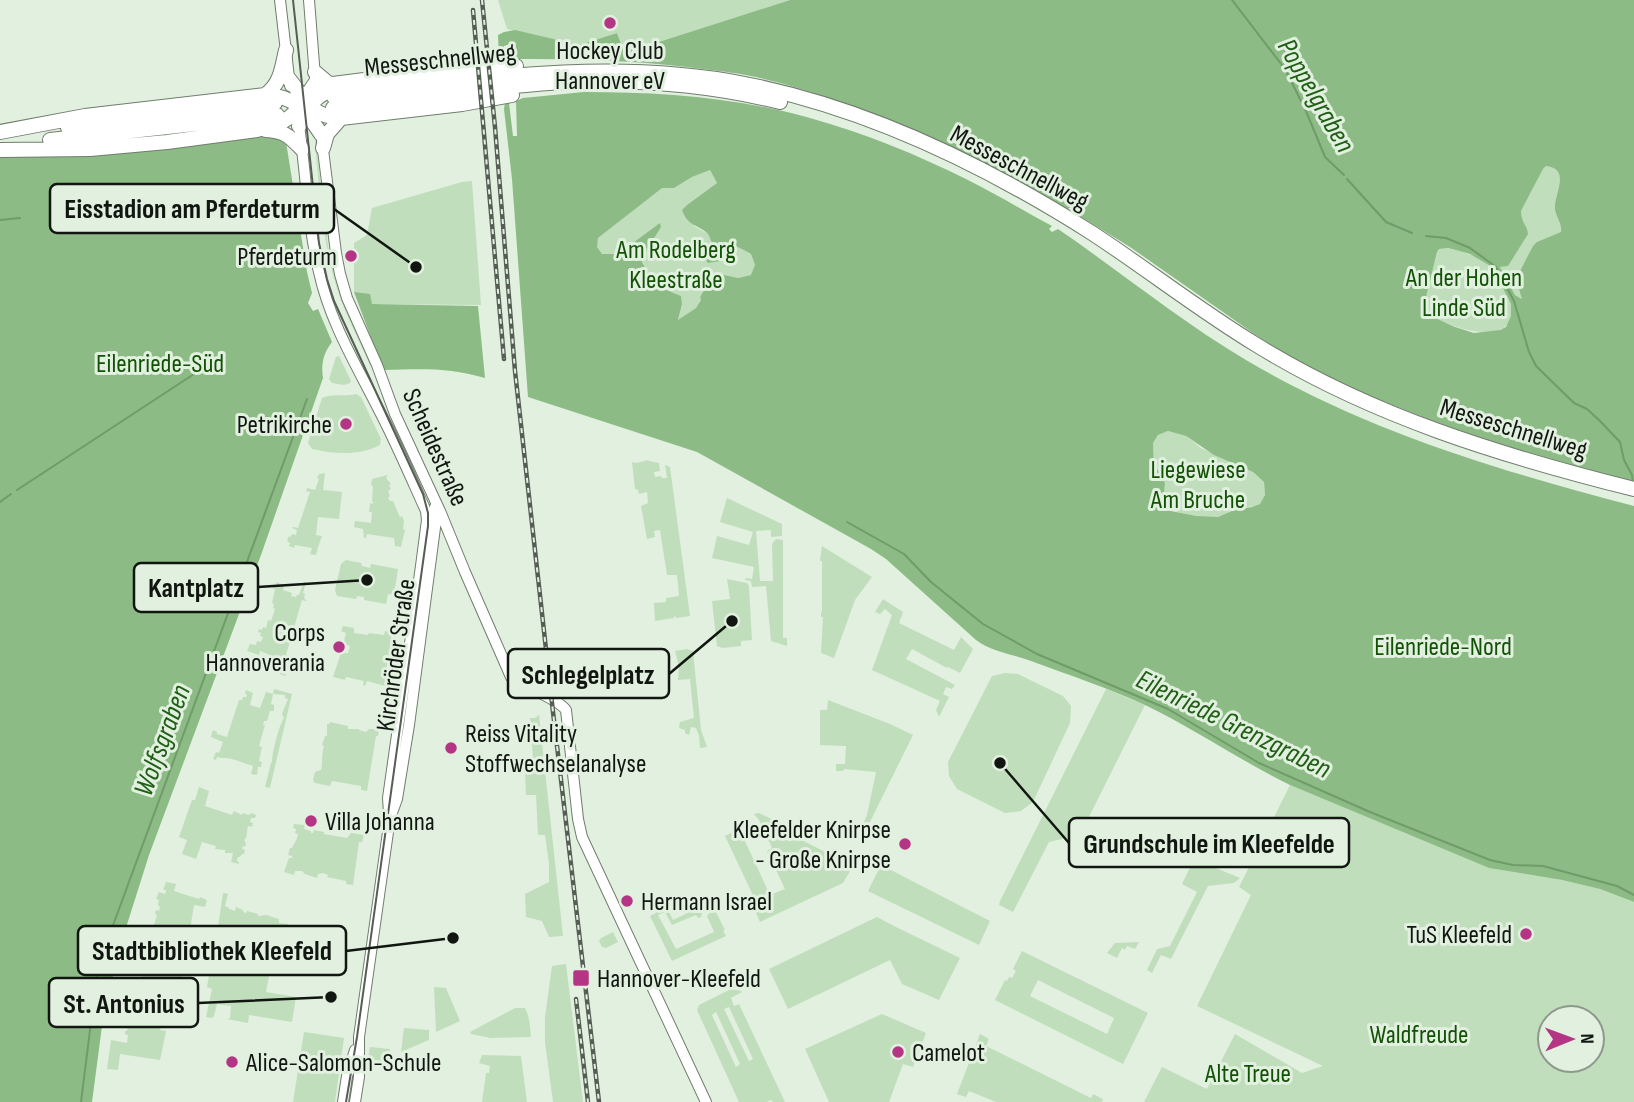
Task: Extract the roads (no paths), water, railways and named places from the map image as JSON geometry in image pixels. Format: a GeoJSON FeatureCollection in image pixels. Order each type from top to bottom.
{"type":"FeatureCollection","features":[{"type":"Feature","properties":{"kind":"highway"},"geometry":{"type":"LineString","coordinates":[[272,104],[286,50]]}},
{"type":"Feature","properties":{"kind":"highway"},"geometry":{"type":"LineString","coordinates":[[304,114],[315,77],[328,83],[342,83],[497,66],[546,66],[573,71]]}},
{"type":"Feature","properties":{"kind":"highway","name":"Messeschnellweg"},"geometry":{"type":"LineString","coordinates":[[336,107],[504,76],[573,71],[631,71],[720,80],[820,104],[905,135],[999,179],[1091,233],[1255,344],[1344,392],[1439,432],[1550,467],[1634,489]]}},
{"type":"Feature","properties":{"kind":"highway"},"geometry":{"type":"LineString","coordinates":[[289,79],[304,114],[322,141],[336,107]]}},
{"type":"Feature","properties":{"kind":"highway","name":"Messeschnellweg"},"geometry":{"type":"LineString","coordinates":[[336,107],[505,87],[610,81],[681,85],[746,95],[818,111],[902,142],[995,186],[1088,240],[1251,351],[1341,399],[1438,439],[1537,471],[1634,497]]}},
{"type":"Feature","properties":{"kind":"highway"},"geometry":{"type":"LineString","coordinates":[[257,130],[284,132],[290,137],[304,114],[324,92],[342,83]]}},
{"type":"Feature","properties":{"kind":"highway"},"geometry":{"type":"LineString","coordinates":[[0,148],[272,104],[277,96],[304,114],[332,118],[336,107]]}},
{"type":"Feature","properties":{"kind":"highway"},"geometry":{"type":"LineString","coordinates":[[0,134],[272,104]]}},
{"type":"Feature","properties":{"kind":"highway"},"geometry":{"type":"LineString","coordinates":[[0,148],[90,149],[167,142],[257,130],[304,114]]}},
{"type":"Feature","properties":{"kind":"main road"},"geometry":{"type":"LineString","coordinates":[[280,0],[289,79]]}},
{"type":"Feature","properties":{"kind":"main road"},"geometry":{"type":"LineString","coordinates":[[309,0],[315,77]]}},
{"type":"Feature","properties":{"kind":"main road","name":"Scheidestraße"},"geometry":{"type":"LineString","coordinates":[[304,114],[314,251],[319,275],[338,326],[426,510],[449,533]]}},
{"type":"Feature","properties":{"kind":"main road","name":"Scheidestraße"},"geometry":{"type":"LineString","coordinates":[[322,141],[340,274],[347,298],[511,677],[566,710],[582,837],[706,1102]]}},
{"type":"Feature","properties":{"kind":"main road","name":"Kirchröder Straße"},"geometry":{"type":"LineString","coordinates":[[355,1102],[359,1077],[359,1037],[390,818],[397,799],[409,725],[436,520],[433,497]]}},
{"type":"Feature","properties":{"kind":"main road","name":"Kirchröder Straße"},"geometry":{"type":"LineString","coordinates":[[390,818],[388,797],[421,566],[426,510]]}},
{"type":"Feature","properties":{"kind":"main road","name":"Kirchröder Straße"},"geometry":{"type":"LineString","coordinates":[[343,1102],[347,1076],[359,1037]]}},
{"type":"Feature","properties":{"kind":"waterway","name":"Poppelgraben"},"geometry":{"type":"LineString","coordinates":[[1232,0],[1285,69],[1325,157],[1344,175]]}},
{"type":"Feature","properties":{"kind":"waterway","name":"Poppelgraben"},"geometry":{"type":"LineString","coordinates":[[1347,179],[1386,222],[1412,233]]}},
{"type":"Feature","properties":{"kind":"waterway"},"geometry":{"type":"LineString","coordinates":[[0,220],[20,218]]}},
{"type":"Feature","properties":{"kind":"waterway","name":"Poppelgraben"},"geometry":{"type":"LineString","coordinates":[[1426,236],[1446,238],[1470,248],[1496,267],[1514,301],[1529,352],[1536,366],[1574,403],[1587,409],[1620,442],[1633,482]]}},
{"type":"Feature","properties":{"kind":"waterway"},"geometry":{"type":"LineString","coordinates":[[17,490],[194,374]]}},
{"type":"Feature","properties":{"kind":"waterway","name":"Wolfsgraben"},"geometry":{"type":"LineString","coordinates":[[81,1102],[98,966],[307,399]]}},
{"type":"Feature","properties":{"kind":"waterway"},"geometry":{"type":"LineString","coordinates":[[0,502],[11,494]]}},
{"type":"Feature","properties":{"kind":"waterway","name":"Eilenriede Grenzgraben"},"geometry":{"type":"LineString","coordinates":[[847,522],[904,554],[931,582],[983,624],[1037,654],[1168,709],[1259,763],[1370,812],[1490,860],[1513,865],[1543,866],[1617,886],[1634,895]]}},
{"type":"Feature","properties":{"kind":"tram line"},"geometry":{"type":"LineString","coordinates":[[293,0],[319,243],[327,279],[334,301],[423,494],[428,513],[346,1102]]}},
{"type":"Feature","properties":{"kind":"railway"},"geometry":{"type":"LineString","coordinates":[[482,0],[515,371],[599,1102]]}},
{"type":"Feature","properties":{"kind":"railway"},"geometry":{"type":"LineString","coordinates":[[473,10],[504,359]]}},
{"type":"Feature","properties":{"kind":"railway"},"geometry":{"type":"LineString","coordinates":[[576,999],[588,1102]]}},
{"type":"Feature","properties":{"kind":"place","name":"Hockey Club Hannover eV"},"geometry":{"type":"Point","coordinates":[610,23]}},
{"type":"Feature","properties":{"kind":"place","name":"Pferdeturm"},"geometry":{"type":"Point","coordinates":[351,256]}},
{"type":"Feature","properties":{"kind":"place","name":"Eisstadion am Pferdeturm"},"geometry":{"type":"Point","coordinates":[416,267]}},
{"type":"Feature","properties":{"kind":"place","name":"Petrikirche"},"geometry":{"type":"Point","coordinates":[346,424]}},
{"type":"Feature","properties":{"kind":"place","name":"Kantplatz"},"geometry":{"type":"Point","coordinates":[367,580]}},
{"type":"Feature","properties":{"kind":"place","name":"Schlegelplatz"},"geometry":{"type":"Point","coordinates":[732,621]}},
{"type":"Feature","properties":{"kind":"place","name":"Corps Hannoverania"},"geometry":{"type":"Point","coordinates":[339,647]}},
{"type":"Feature","properties":{"kind":"place","name":"Reiss Vitality Stoffwechselanalyse"},"geometry":{"type":"Point","coordinates":[451,748]}},
{"type":"Feature","properties":{"kind":"place","name":"Grundschule im Kleefelde"},"geometry":{"type":"Point","coordinates":[1000,763]}},
{"type":"Feature","properties":{"kind":"place","name":"Villa Johanna"},"geometry":{"type":"Point","coordinates":[311,821]}},
{"type":"Feature","properties":{"kind":"place","name":"Kleefelder Knirpse - Große Knirpse"},"geometry":{"type":"Point","coordinates":[905,844]}},
{"type":"Feature","properties":{"kind":"place","name":"Hermann Israel"},"geometry":{"type":"Point","coordinates":[627,901]}},
{"type":"Feature","properties":{"kind":"place","name":"TuS Kleefeld"},"geometry":{"type":"Point","coordinates":[1526,934]}},
{"type":"Feature","properties":{"kind":"place","name":"Stadtbibliothek Kleefeld"},"geometry":{"type":"Point","coordinates":[453,938]}},
{"type":"Feature","properties":{"kind":"place","name":"Hannover-Kleefeld"},"geometry":{"type":"Point","coordinates":[581,978]}},
{"type":"Feature","properties":{"kind":"place","name":"St. Antonius"},"geometry":{"type":"Point","coordinates":[331,997]}},
{"type":"Feature","properties":{"kind":"place","name":"Camelot"},"geometry":{"type":"Point","coordinates":[898,1052]}},
{"type":"Feature","properties":{"kind":"place","name":"Alice-Salomon-Schule"},"geometry":{"type":"Point","coordinates":[232,1062]}},
{"type":"Feature","properties":{"kind":"park label","name":"Am Rodelberg Kleestraße"},"geometry":{"type":"Point","coordinates":[676,264]}},
{"type":"Feature","properties":{"kind":"park label","name":"An der Hohen Linde Süd"},"geometry":{"type":"Point","coordinates":[1464,292]}},
{"type":"Feature","properties":{"kind":"park label","name":"Eilenriede-Süd"},"geometry":{"type":"Point","coordinates":[160,363]}},
{"type":"Feature","properties":{"kind":"park label","name":"Liegewiese Am Bruche"},"geometry":{"type":"Point","coordinates":[1198,484]}},
{"type":"Feature","properties":{"kind":"park label","name":"Eilenriede-Nord"},"geometry":{"type":"Point","coordinates":[1443,646]}},
{"type":"Feature","properties":{"kind":"park label","name":"Waldfreude"},"geometry":{"type":"Point","coordinates":[1419,1034]}},
{"type":"Feature","properties":{"kind":"park label","name":"Alte Treue"},"geometry":{"type":"Point","coordinates":[1248,1073]}}]}
